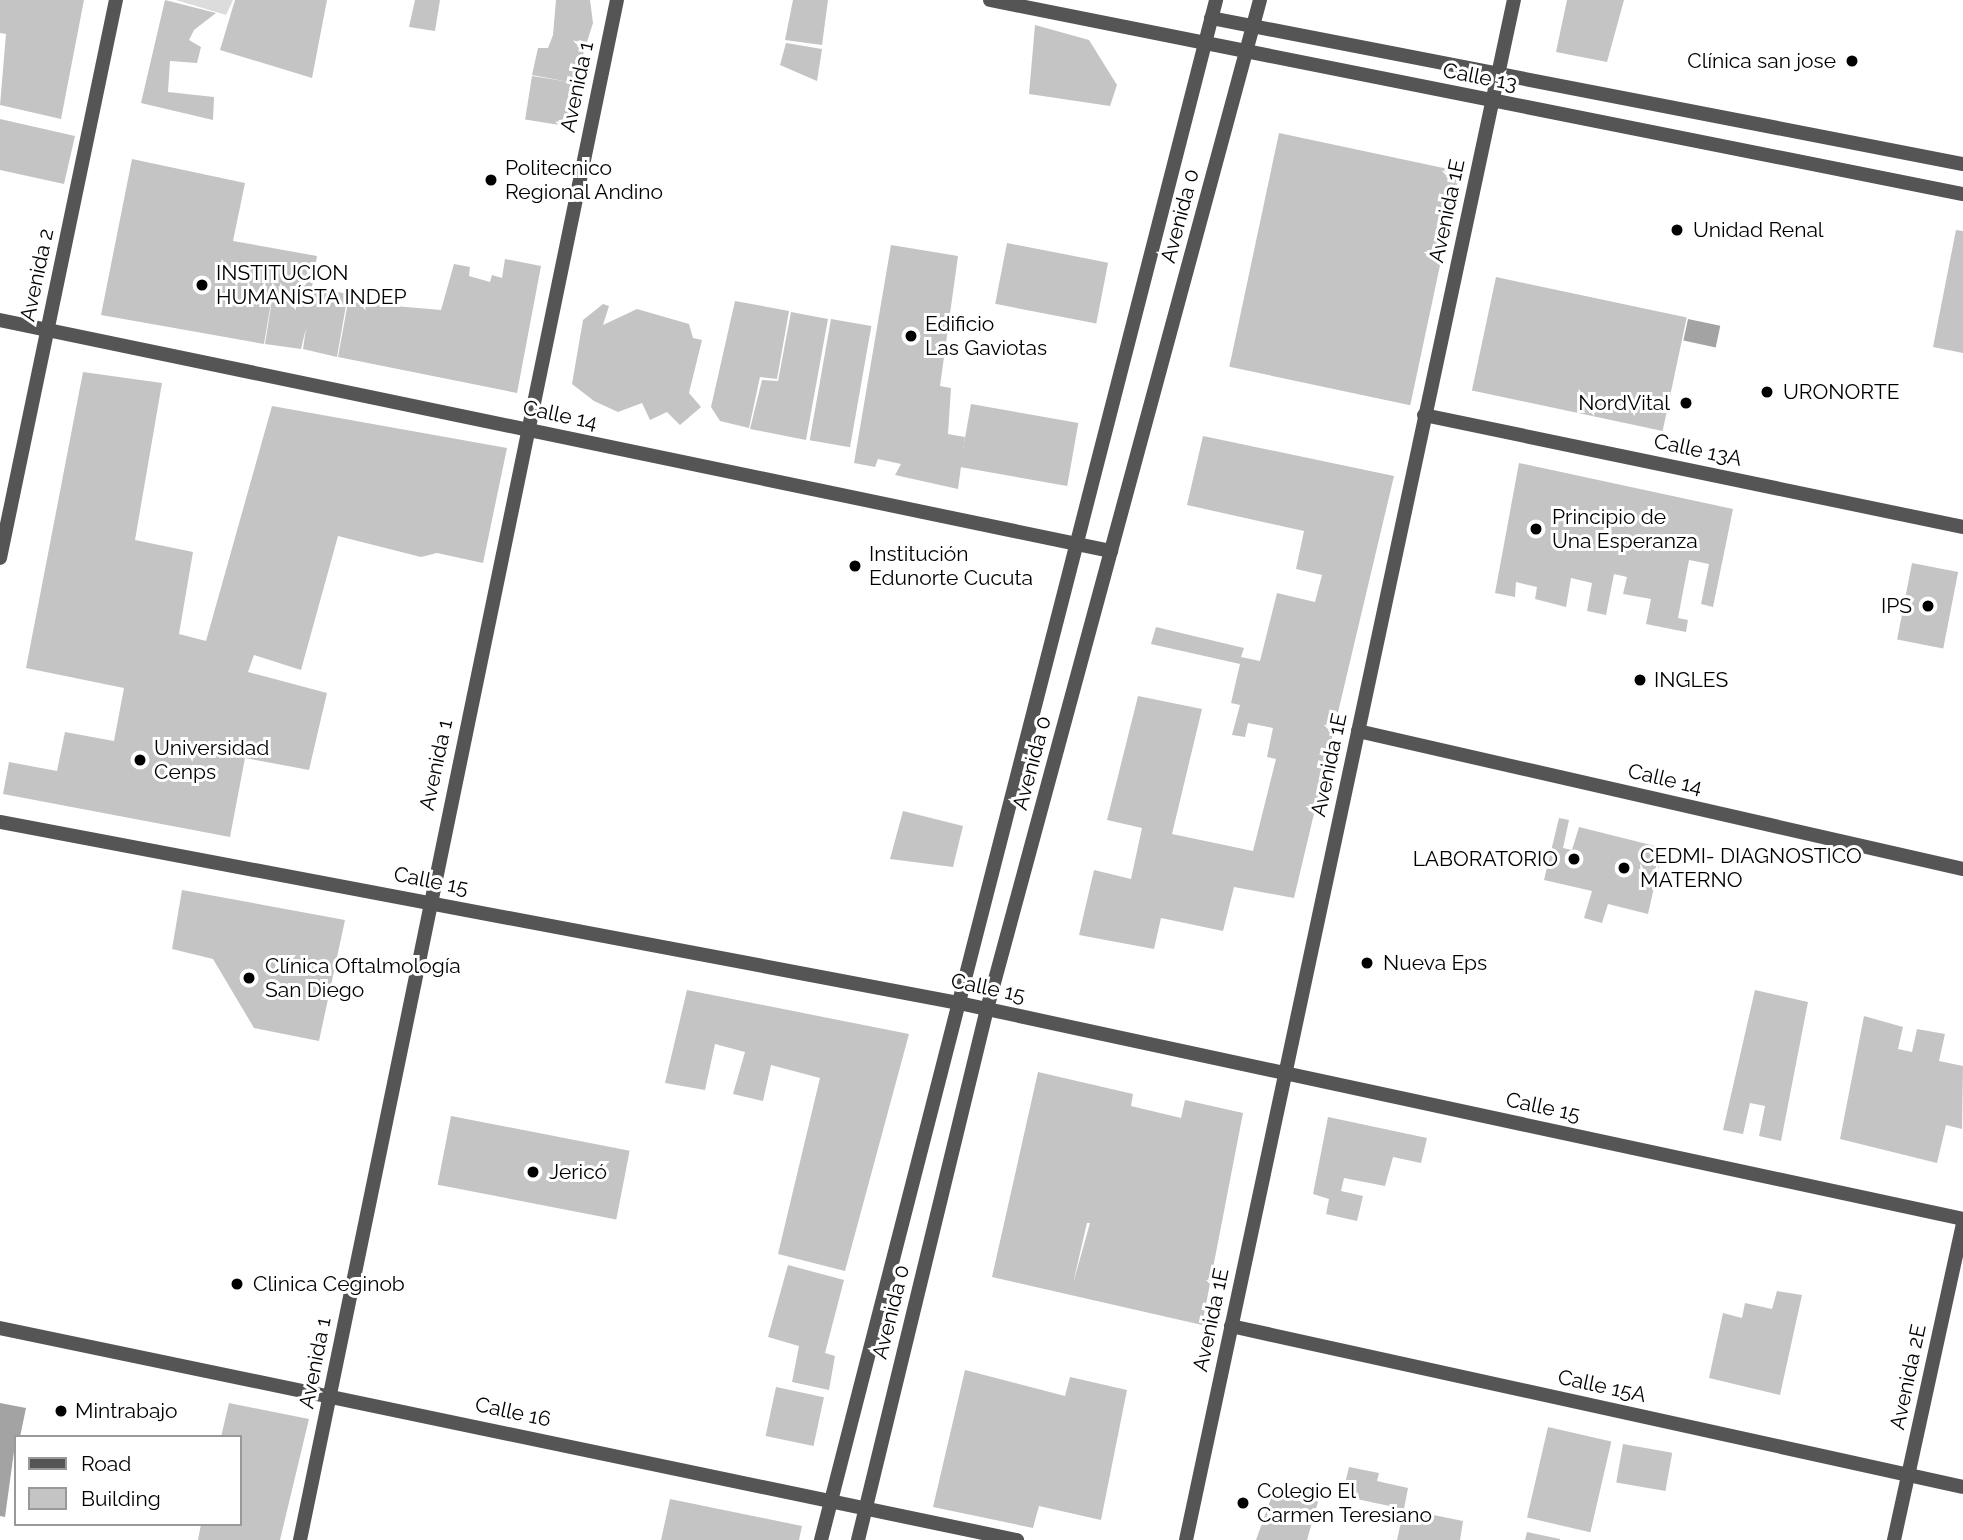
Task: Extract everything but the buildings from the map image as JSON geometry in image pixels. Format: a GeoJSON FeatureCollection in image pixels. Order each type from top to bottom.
{"type":"FeatureCollection","features":[{"type":"Feature","properties":{"kind":"street","name":"Avenida 2"},"geometry":{"type":"LineString","coordinates":[[0,558],[116,0]]}},
{"type":"Feature","properties":{"kind":"street","name":"Avenida 1"},"geometry":{"type":"LineString","coordinates":[[300,1540],[429,902],[617,0]]}},
{"type":"Feature","properties":{"kind":"street","name":"Calle 13"},"geometry":{"type":"LineString","coordinates":[[990,0],[1963,194]]}},
{"type":"Feature","properties":{"kind":"street","name":"Avenida 0"},"geometry":{"type":"LineString","coordinates":[[821,1540],[1079,544],[1216,0]]}},
{"type":"Feature","properties":{"kind":"street","name":"Avenida 0"},"geometry":{"type":"LineString","coordinates":[[858,1540],[987,1009],[1260,0]]}},
{"type":"Feature","properties":{"kind":"street","name":"Avenida 1E"},"geometry":{"type":"LineString","coordinates":[[1186,1540],[1514,0]]}},
{"type":"Feature","properties":{"kind":"street","name":"Calle 13"},"geometry":{"type":"LineString","coordinates":[[1211,18],[1963,164]]}},
{"type":"Feature","properties":{"kind":"street","name":"Calle 14"},"geometry":{"type":"LineString","coordinates":[[0,320],[1111,551]]}},
{"type":"Feature","properties":{"kind":"street","name":"Calle 13A"},"geometry":{"type":"LineString","coordinates":[[1424,415],[1963,527]]}},
{"type":"Feature","properties":{"kind":"street","name":"Calle 14"},"geometry":{"type":"LineString","coordinates":[[1357,731],[1963,869]]}},
{"type":"Feature","properties":{"kind":"street","name":"Calle 15"},"geometry":{"type":"LineString","coordinates":[[0,822],[959,1003],[1963,1221]]}},
{"type":"Feature","properties":{"kind":"street","name":"Avenida 2E"},"geometry":{"type":"LineString","coordinates":[[1894,1540],[1963,1221]]}},
{"type":"Feature","properties":{"kind":"street","name":"Calle 15A"},"geometry":{"type":"LineString","coordinates":[[1231,1326],[1963,1487]]}},
{"type":"Feature","properties":{"kind":"street","name":"Calle 16"},"geometry":{"type":"LineString","coordinates":[[0,1328],[830,1498],[1017,1540]]}},
{"type":"Feature","properties":{"kind":"shaded area"},"geometry":{"type":"Polygon","coordinates":[[[176,0],[233,0],[226,15],[176,0]]]}},
{"type":"Feature","properties":{"kind":"shaded area"},"geometry":{"type":"Polygon","coordinates":[[[1688,319],[1720,326],[1716,347],[1683,341],[1688,319]]]}},
{"type":"Feature","properties":{"kind":"shaded area"},"geometry":{"type":"Polygon","coordinates":[[[0,1403],[26,1408],[20,1435],[14,1435],[5,1517],[0,1516],[0,1403]]]}},
{"type":"Feature","properties":{"kind":"place","name":"Clínica san jose"},"geometry":{"type":"Point","coordinates":[1852,61]}},
{"type":"Feature","properties":{"kind":"place","name":"Politecnico Regional Andino"},"geometry":{"type":"Point","coordinates":[491,180]}},
{"type":"Feature","properties":{"kind":"place","name":"Unidad Renal"},"geometry":{"type":"Point","coordinates":[1677,230]}},
{"type":"Feature","properties":{"kind":"place","name":"INSTITUCION HUMANÍSTA INDEP"},"geometry":{"type":"Point","coordinates":[202,285]}},
{"type":"Feature","properties":{"kind":"place","name":"Edificio Las Gaviotas"},"geometry":{"type":"Point","coordinates":[911,336]}},
{"type":"Feature","properties":{"kind":"place","name":"URONORTE"},"geometry":{"type":"Point","coordinates":[1767,392]}},
{"type":"Feature","properties":{"kind":"place","name":"NordVital"},"geometry":{"type":"Point","coordinates":[1686,403]}},
{"type":"Feature","properties":{"kind":"place","name":"Principio de Una Esperanza"},"geometry":{"type":"Point","coordinates":[1536,529]}},
{"type":"Feature","properties":{"kind":"place","name":"Institución Edunorte Cucuta"},"geometry":{"type":"Point","coordinates":[855,566]}},
{"type":"Feature","properties":{"kind":"place","name":"IPS"},"geometry":{"type":"Point","coordinates":[1928,606]}},
{"type":"Feature","properties":{"kind":"place","name":"INGLES"},"geometry":{"type":"Point","coordinates":[1640,680]}},
{"type":"Feature","properties":{"kind":"place","name":"Universidad Cenps"},"geometry":{"type":"Point","coordinates":[140,760]}},
{"type":"Feature","properties":{"kind":"place","name":"LABORATORIO"},"geometry":{"type":"Point","coordinates":[1574,859]}},
{"type":"Feature","properties":{"kind":"place","name":"CEDMI- DIAGNOSTICO MATERNO"},"geometry":{"type":"Point","coordinates":[1624,868]}},
{"type":"Feature","properties":{"kind":"place","name":"Nueva Eps"},"geometry":{"type":"Point","coordinates":[1367,963]}},
{"type":"Feature","properties":{"kind":"place","name":"Clínica Oftalmología San Diego"},"geometry":{"type":"Point","coordinates":[249,978]}},
{"type":"Feature","properties":{"kind":"place","name":"Jericó"},"geometry":{"type":"Point","coordinates":[533,1172]}},
{"type":"Feature","properties":{"kind":"place","name":"Clinica Ceginob"},"geometry":{"type":"Point","coordinates":[237,1284]}},
{"type":"Feature","properties":{"kind":"place","name":"Mintrabajo"},"geometry":{"type":"Point","coordinates":[61,1411]}},
{"type":"Feature","properties":{"kind":"place","name":"Colegio El Carmen Teresiano"},"geometry":{"type":"Point","coordinates":[1243,1503]}}]}
